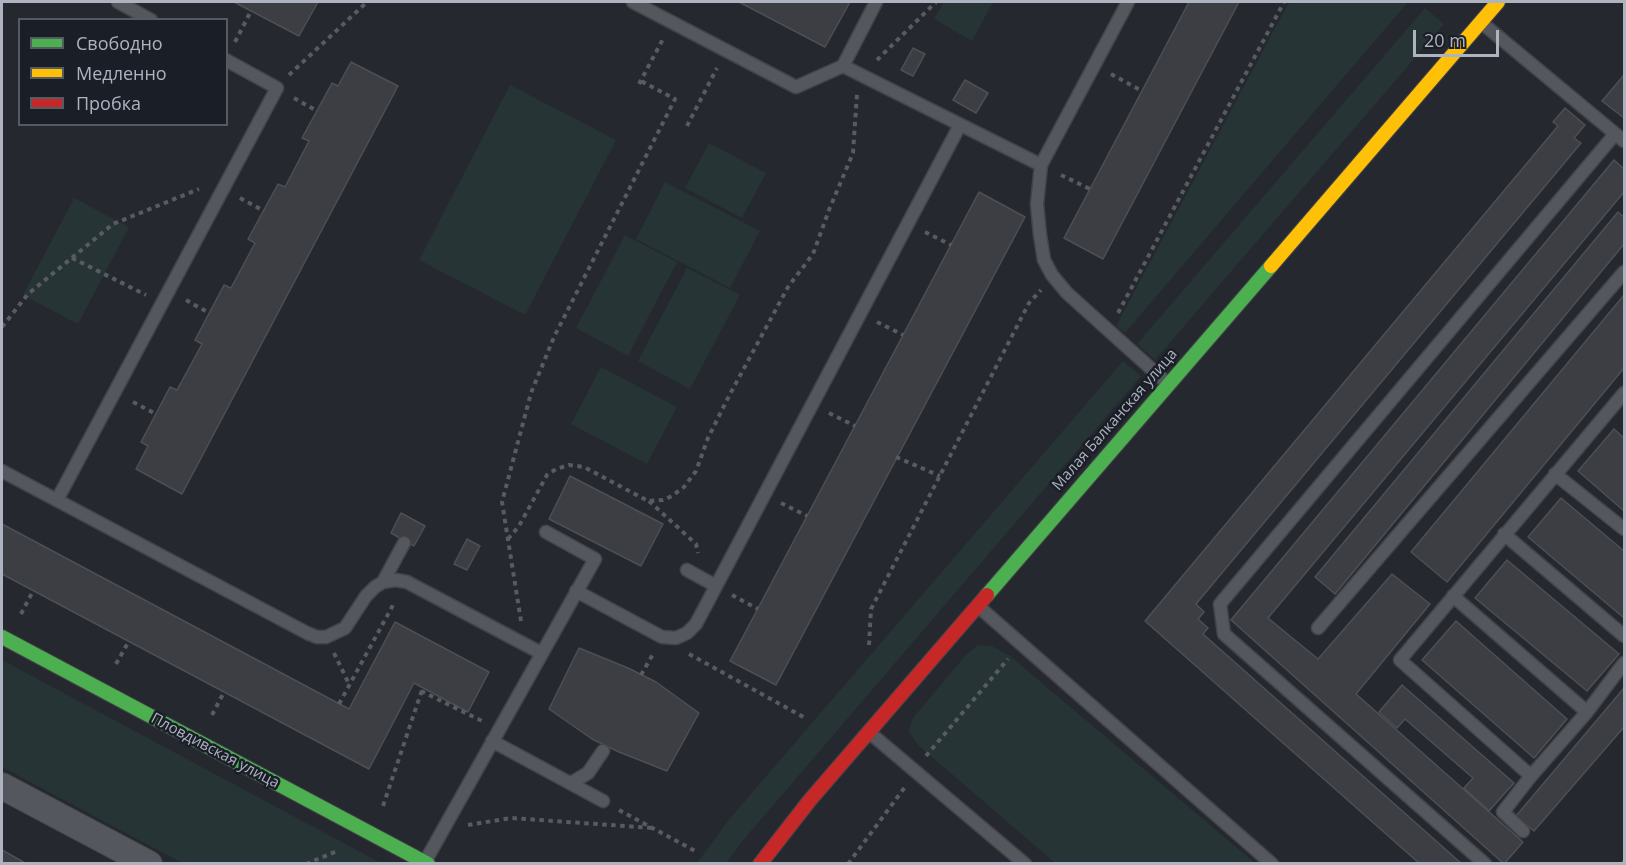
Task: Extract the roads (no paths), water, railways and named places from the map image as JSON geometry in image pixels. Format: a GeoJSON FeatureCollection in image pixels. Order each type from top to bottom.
{"type":"FeatureCollection","features":[{"type":"Feature","properties":{"kind":"street","name":"Малая Балканская улица"},"geometry":{"type":"LineString","coordinates":[[760,864],[810,800],[1498,2]]}},
{"type":"Feature","properties":{"kind":"street","name":"Пловдивская улица"},"geometry":{"type":"LineString","coordinates":[[2,637],[427,863]]}},
{"type":"Feature","properties":{"kind":"street"},"geometry":{"type":"LineString","coordinates":[[2,786],[149,864]]}},
{"type":"Feature","properties":{"kind":"lane"},"geometry":{"type":"LineString","coordinates":[[118,2],[147,18]]}},
{"type":"Feature","properties":{"kind":"lane"},"geometry":{"type":"LineString","coordinates":[[633,2],[796,87],[843,66],[876,2]]}},
{"type":"Feature","properties":{"kind":"lane"},"geometry":{"type":"LineString","coordinates":[[1128,2],[1041,165],[1037,204],[1040,235],[1044,260],[1052,275],[1067,293],[1168,383]]}},
{"type":"Feature","properties":{"kind":"lane"},"geometry":{"type":"LineString","coordinates":[[1480,22],[1622,139],[1220,604],[1224,634],[1485,864]]}},
{"type":"Feature","properties":{"kind":"lane"},"geometry":{"type":"LineString","coordinates":[[57,500],[277,88],[229,54]]}},
{"type":"Feature","properties":{"kind":"lane"},"geometry":{"type":"LineString","coordinates":[[843,66],[1041,165]]}},
{"type":"Feature","properties":{"kind":"lane"},"geometry":{"type":"LineString","coordinates":[[576,591],[662,638],[676,638],[687,633],[696,624],[960,125]]}},
{"type":"Feature","properties":{"kind":"lane"},"geometry":{"type":"LineString","coordinates":[[1318,628],[1624,272]]}},
{"type":"Feature","properties":{"kind":"lane"},"geometry":{"type":"LineString","coordinates":[[1531,776],[1400,660],[1556,474],[1620,409],[1624,393]]}},
{"type":"Feature","properties":{"kind":"lane"},"geometry":{"type":"LineString","coordinates":[[2,471],[317,637],[326,637],[345,628],[366,596],[383,582],[404,543]]}},
{"type":"Feature","properties":{"kind":"lane"},"geometry":{"type":"LineString","coordinates":[[1556,474],[1624,530]]}},
{"type":"Feature","properties":{"kind":"lane"},"geometry":{"type":"LineString","coordinates":[[427,863],[492,741],[595,559],[546,532]]}},
{"type":"Feature","properties":{"kind":"lane"},"geometry":{"type":"LineString","coordinates":[[1504,534],[1624,636]]}},
{"type":"Feature","properties":{"kind":"lane"},"geometry":{"type":"LineString","coordinates":[[687,570],[716,586]]}},
{"type":"Feature","properties":{"kind":"lane"},"geometry":{"type":"LineString","coordinates":[[383,582],[396,580],[407,582],[541,653]]}},
{"type":"Feature","properties":{"kind":"lane"},"geometry":{"type":"LineString","coordinates":[[1453,596],[1587,712]]}},
{"type":"Feature","properties":{"kind":"lane"},"geometry":{"type":"LineString","coordinates":[[977,605],[1272,864]]}},
{"type":"Feature","properties":{"kind":"lane"},"geometry":{"type":"LineString","coordinates":[[1523,831],[1503,812],[1587,712],[1624,663]]}},
{"type":"Feature","properties":{"kind":"lane"},"geometry":{"type":"LineString","coordinates":[[869,732],[1025,864]]}},
{"type":"Feature","properties":{"kind":"lane"},"geometry":{"type":"LineString","coordinates":[[492,741],[603,801]]}},
{"type":"Feature","properties":{"kind":"lane"},"geometry":{"type":"LineString","coordinates":[[572,783],[588,773],[603,751]]}}]}
